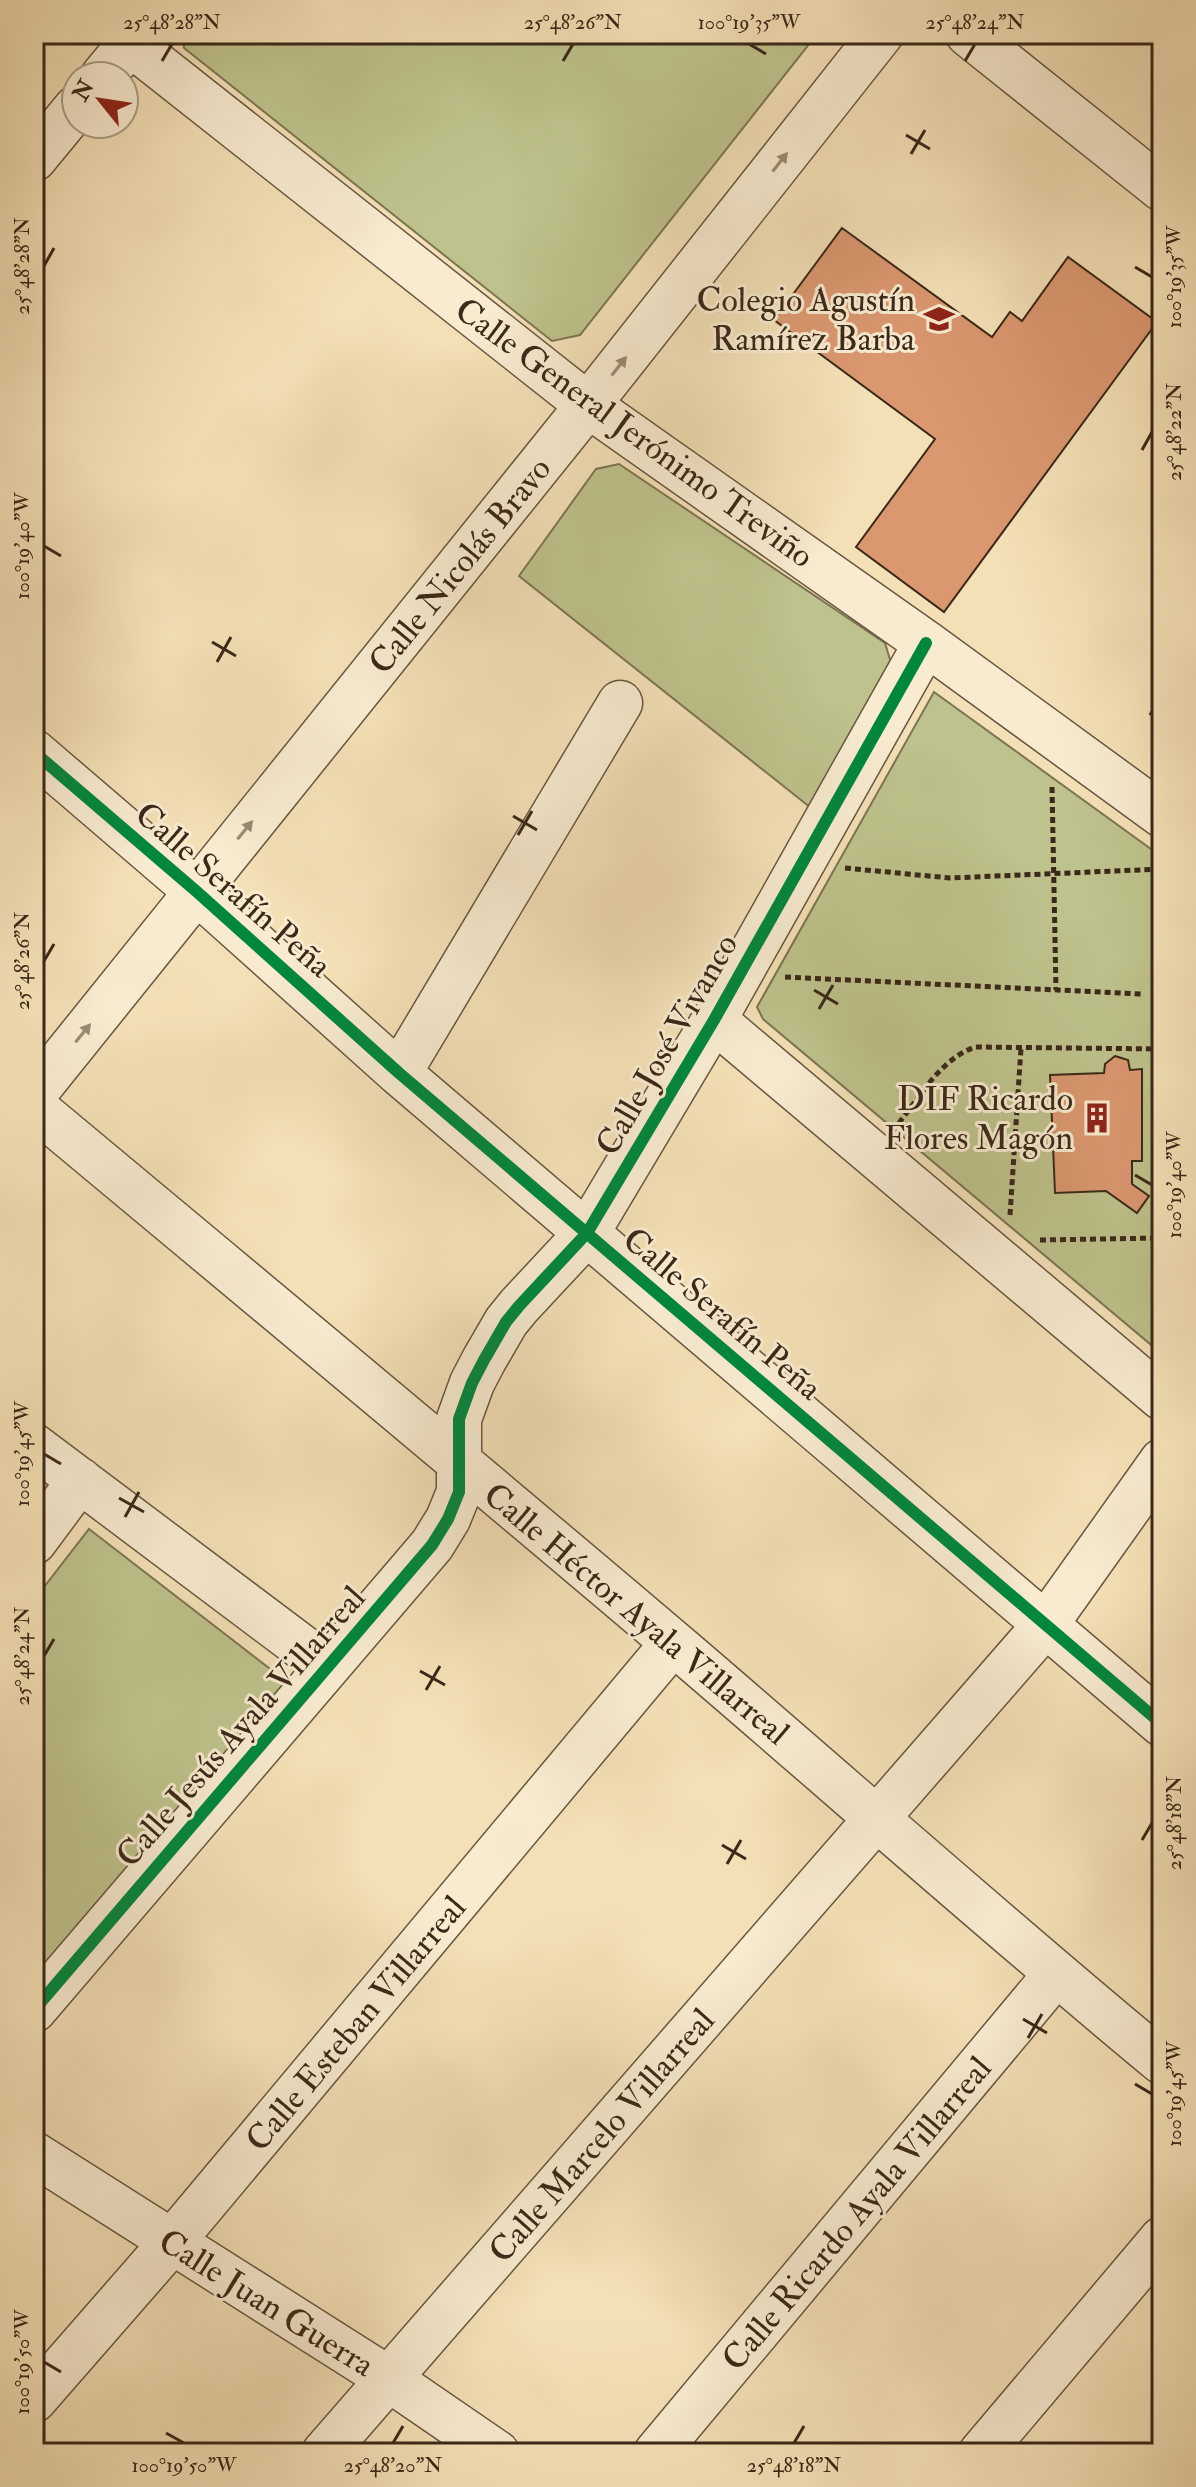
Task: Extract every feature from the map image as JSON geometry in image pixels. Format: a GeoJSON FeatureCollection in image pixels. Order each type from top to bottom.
{"type":"FeatureCollection","features":[{"type":"Feature","properties":{"kind":"street","name":"Calle Nicolás Bravo"},"geometry":{"type":"LineString","coordinates":[[34,1094],[588,405],[881,34]]}},
{"type":"Feature","properties":{"kind":"street"},"geometry":{"type":"LineString","coordinates":[[968,34],[1162,189]]}},
{"type":"Feature","properties":{"kind":"street","name":"Calle General Jerónimo Treviño"},"geometry":{"type":"LineString","coordinates":[[122,47],[588,405],[926,643],[1162,815]]}},
{"type":"Feature","properties":{"kind":"street"},"geometry":{"type":"LineString","coordinates":[[34,159],[60,127]]}},
{"type":"Feature","properties":{"kind":"street","name":"Calle José Vivanco"},"geometry":{"type":"LineString","coordinates":[[460,1464],[459,1419],[484,1360],[506,1322],[587,1233],[714,1020],[926,643]]}},
{"type":"Feature","properties":{"kind":"street"},"geometry":{"type":"LineString","coordinates":[[399,1073],[620,703]]}},
{"type":"Feature","properties":{"kind":"street","name":"Calle Serafín Peña"},"geometry":{"type":"LineString","coordinates":[[34,752],[196,891],[399,1073],[1162,1724]]}},
{"type":"Feature","properties":{"kind":"street"},"geometry":{"type":"LineString","coordinates":[[714,1020],[1162,1398]]}},
{"type":"Feature","properties":{"kind":"street","name":"Calle Héctor Ayala Villarreal"},"geometry":{"type":"LineString","coordinates":[[34,1107],[673,1643],[1162,2062]]}},
{"type":"Feature","properties":{"kind":"street"},"geometry":{"type":"LineString","coordinates":[[34,1446],[327,1666]]}},
{"type":"Feature","properties":{"kind":"street","name":"Calle Marcelo Villarreal"},"geometry":{"type":"LineString","coordinates":[[324,2453],[1046,1624],[1162,1461]]}},
{"type":"Feature","properties":{"kind":"street","name":"Calle Jesús Ayala Villarreal"},"geometry":{"type":"LineString","coordinates":[[34,2010],[432,1545],[448,1519],[459,1492],[460,1464]]}},
{"type":"Feature","properties":{"kind":"street"},"geometry":{"type":"LineString","coordinates":[[34,1542],[80,1480]]}},
{"type":"Feature","properties":{"kind":"street","name":"Calle Esteban Villarreal"},"geometry":{"type":"LineString","coordinates":[[34,2400],[171,2243],[673,1643]]}},
{"type":"Feature","properties":{"kind":"street","name":"Calle Ricardo Ayala Villarreal"},"geometry":{"type":"LineString","coordinates":[[656,2453],[1056,1974]]}},
{"type":"Feature","properties":{"kind":"street","name":"Calle Juan Guerra"},"geometry":{"type":"LineString","coordinates":[[34,2154],[389,2379],[497,2453]]}},
{"type":"Feature","properties":{"kind":"street"},"geometry":{"type":"LineString","coordinates":[[981,2453],[1162,2239]]}},
{"type":"Feature","properties":{"kind":"path"},"geometry":{"type":"LineString","coordinates":[[1052,786],[1056,990]]}},
{"type":"Feature","properties":{"kind":"path"},"geometry":{"type":"LineString","coordinates":[[832,866],[950,878],[1162,869]]}},
{"type":"Feature","properties":{"kind":"path"},"geometry":{"type":"LineString","coordinates":[[783,977],[1142,994]]}},
{"type":"Feature","properties":{"kind":"path"},"geometry":{"type":"LineString","coordinates":[[891,1133],[951,1058],[975,1047],[1162,1049]]}},
{"type":"Feature","properties":{"kind":"path"},"geometry":{"type":"LineString","coordinates":[[1010,1216],[1021,1048]]}},
{"type":"Feature","properties":{"kind":"path"},"geometry":{"type":"LineString","coordinates":[[1035,1240],[1162,1238]]}},
{"type":"Feature","properties":{"kind":"green space"},"geometry":{"type":"Polygon","coordinates":[[[182,34],[817,34],[580,335],[552,341],[184,48],[182,34]]]}},
{"type":"Feature","properties":{"kind":"green space"},"geometry":{"type":"Polygon","coordinates":[[[619,464],[885,643],[891,663],[811,808],[519,576],[596,469],[619,464]]]}},
{"type":"Feature","properties":{"kind":"green space"},"geometry":{"type":"Polygon","coordinates":[[[934,692],[1162,857],[1162,1354],[763,1019],[757,1007],[934,692]]]}},
{"type":"Feature","properties":{"kind":"green space"},"geometry":{"type":"Polygon","coordinates":[[[89,1529],[291,1685],[34,1977],[34,1600],[89,1529]]]}},
{"type":"Feature","properties":{"kind":"building"},"geometry":{"type":"Polygon","coordinates":[[[842,228],[992,337],[1010,312],[1022,321],[1068,257],[1157,322],[944,612],[856,547],[935,439],[774,320],[842,228]]]}},
{"type":"Feature","properties":{"kind":"building"},"geometry":{"type":"Polygon","coordinates":[[[1162,695],[1162,722],[1150,714],[1162,695]]]}},
{"type":"Feature","properties":{"kind":"building","name":"DIF Ricardo Flores Magón"},"geometry":{"type":"Polygon","coordinates":[[[1115,1056],[1128,1060],[1130,1070],[1142,1069],[1142,1161],[1132,1161],[1132,1184],[1149,1196],[1137,1213],[1106,1191],[1055,1193],[1050,1075],[1104,1073],[1105,1064],[1115,1056]]]}},
{"type":"Feature","properties":{"kind":"cycle path"},"geometry":{"type":"LineString","coordinates":[[34,2010],[432,1545],[448,1519],[459,1492],[459,1419],[484,1360],[506,1322],[587,1233],[714,1020],[926,643]]}},
{"type":"Feature","properties":{"kind":"cycle path"},"geometry":{"type":"LineString","coordinates":[[34,752],[196,891],[399,1073],[1162,1724]]}},
{"type":"Feature","properties":{"kind":"place","name":"Colegio Agustín Ramírez Barba"},"geometry":{"type":"Point","coordinates":[939,319]}},
{"type":"Feature","properties":{"kind":"place","name":"DIF Ricardo Flores Magón"},"geometry":{"type":"Point","coordinates":[1097,1118]}}]}
